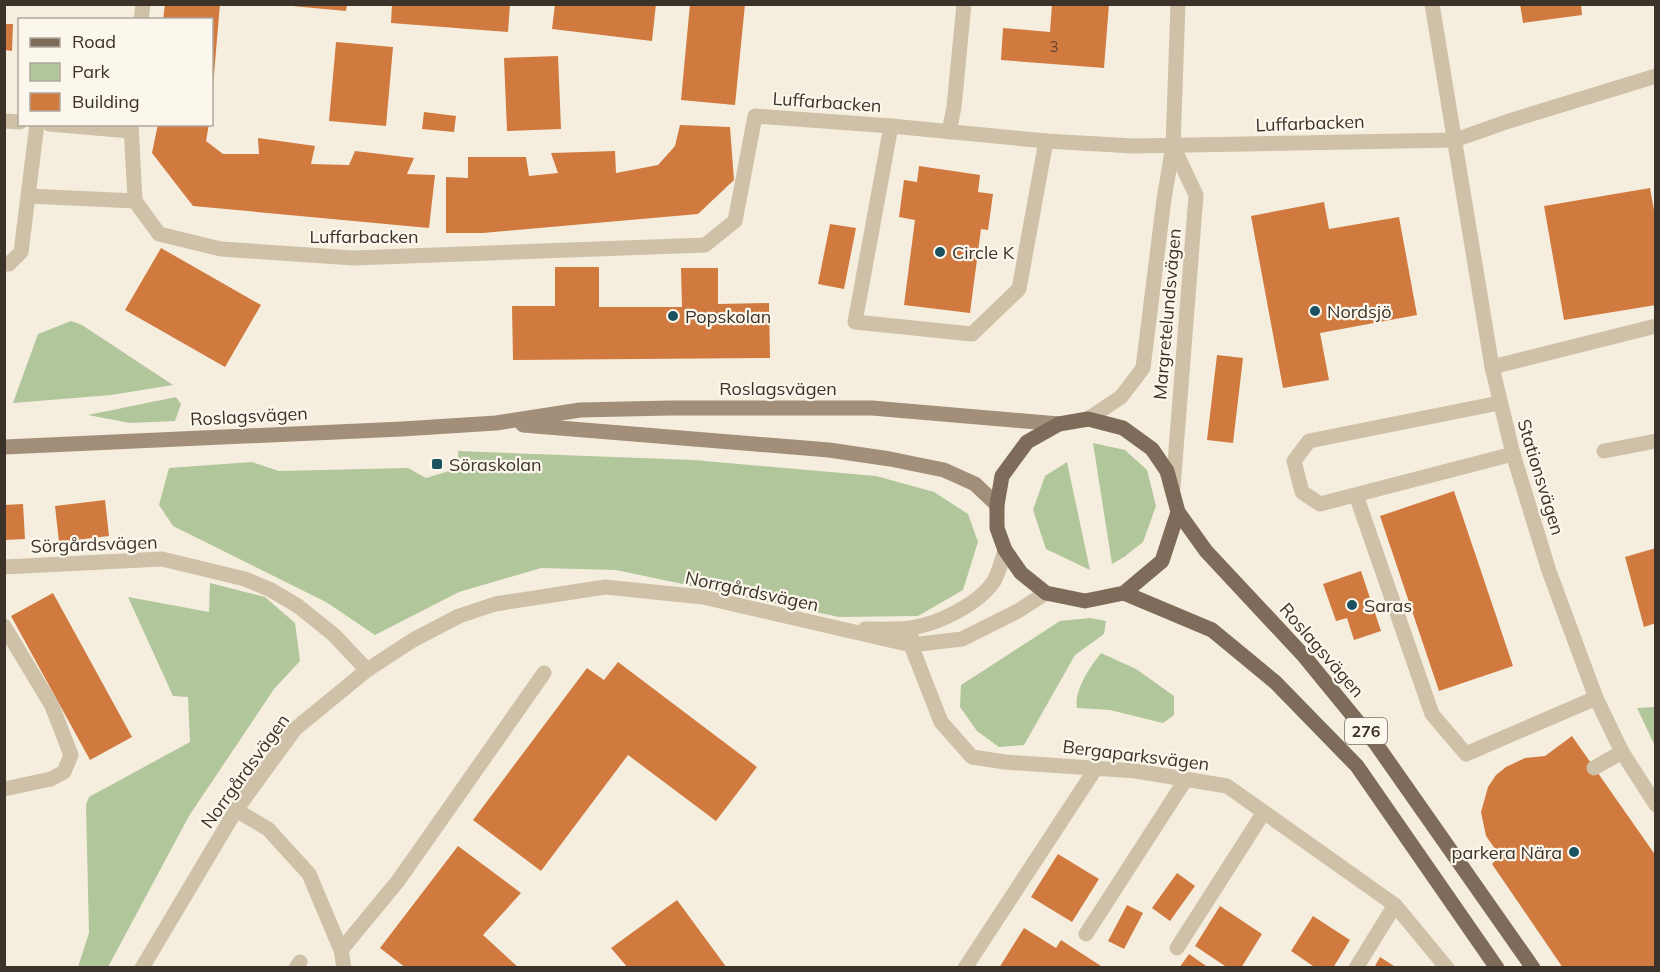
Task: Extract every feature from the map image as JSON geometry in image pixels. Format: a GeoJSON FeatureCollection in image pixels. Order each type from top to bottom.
{"type":"FeatureCollection","features":[{"type":"Feature","properties":{"kind":"main road","name":"Roslagsvägen"},"geometry":{"type":"LineString","coordinates":[[4,447],[496,423],[580,410],[695,408],[872,408],[1059,424],[1088,419],[1123,428],[1152,449],[1167,471],[1178,512],[1206,551],[1305,656],[1376,744],[1533,968]]}},
{"type":"Feature","properties":{"kind":"main road","name":"Roslagsvägen"},"geometry":{"type":"LineString","coordinates":[[496,423],[829,450],[890,459],[944,470],[975,484],[997,505]]}},
{"type":"Feature","properties":{"kind":"main road","name":"Roslagsvägen"},"geometry":{"type":"LineString","coordinates":[[1059,424],[1027,442],[1002,476],[997,505],[997,528],[1005,550],[1021,573],[1046,593],[1085,601],[1124,592],[1162,561],[1178,512]]}},
{"type":"Feature","properties":{"kind":"main road","name":"276"},"geometry":{"type":"LineString","coordinates":[[1124,592],[1212,630],[1275,682],[1357,766],[1497,968]]}},
{"type":"Feature","properties":{"kind":"street"},"geometry":{"type":"LineString","coordinates":[[949,132],[954,107],[964,4]]}},
{"type":"Feature","properties":{"kind":"street","name":"Margretelundsvägen"},"geometry":{"type":"LineString","coordinates":[[1088,419],[1121,397],[1143,368],[1164,199],[1173,146],[1178,4]]}},
{"type":"Feature","properties":{"kind":"street","name":"Stationsvägen"},"geometry":{"type":"LineString","coordinates":[[1432,4],[1492,367],[1513,454],[1549,571],[1596,698],[1622,752],[1656,805]]}},
{"type":"Feature","properties":{"kind":"street"},"geometry":{"type":"LineString","coordinates":[[1455,140],[1656,76]]}},
{"type":"Feature","properties":{"kind":"street","name":"Luffarbacken"},"geometry":{"type":"LineString","coordinates":[[135,201],[159,234],[221,249],[353,258],[705,245],[735,221],[754,116],[1046,141],[1134,146],[1455,140]]}},
{"type":"Feature","properties":{"kind":"street"},"geometry":{"type":"LineString","coordinates":[[4,264],[9,264],[21,252],[38,126]]}},
{"type":"Feature","properties":{"kind":"street"},"geometry":{"type":"LineString","coordinates":[[28,196],[135,201],[130,128],[90,126]]}},
{"type":"Feature","properties":{"kind":"street"},"geometry":{"type":"LineString","coordinates":[[891,126],[855,322],[972,334],[1019,289],[1046,141]]}},
{"type":"Feature","properties":{"kind":"street","name":"Margretelundsvägen"},"geometry":{"type":"LineString","coordinates":[[1173,146],[1196,195],[1173,490]]}},
{"type":"Feature","properties":{"kind":"street"},"geometry":{"type":"LineString","coordinates":[[1492,367],[1656,326]]}},
{"type":"Feature","properties":{"kind":"street"},"geometry":{"type":"LineString","coordinates":[[1499,403],[1309,441],[1294,461],[1302,492],[1320,504],[1513,454]]}},
{"type":"Feature","properties":{"kind":"street"},"geometry":{"type":"LineString","coordinates":[[1604,451],[1656,441]]}},
{"type":"Feature","properties":{"kind":"street"},"geometry":{"type":"LineString","coordinates":[[1356,495],[1432,714],[1466,754],[1596,698]]}},
{"type":"Feature","properties":{"kind":"street","name":"Norrgårdsvägen"},"geometry":{"type":"LineString","coordinates":[[841,629],[911,628],[943,619],[970,603],[994,580],[1005,550]]}},
{"type":"Feature","properties":{"kind":"street","name":"Sörgårdsvägen"},"geometry":{"type":"LineString","coordinates":[[4,567],[162,559],[245,579],[271,590],[298,606],[334,635],[367,670]]}},
{"type":"Feature","properties":{"kind":"street","name":"Norrgårdsvägen"},"geometry":{"type":"LineString","coordinates":[[142,968],[236,810],[295,729],[367,670],[413,640],[459,616],[495,604],[605,587],[703,597],[911,645],[962,639],[1018,611],[1046,593]]}},
{"type":"Feature","properties":{"kind":"street"},"geometry":{"type":"LineString","coordinates":[[4,626],[52,706],[71,755],[64,772],[51,779],[4,789]]}},
{"type":"Feature","properties":{"kind":"street","name":"Bergaparksvägen"},"geometry":{"type":"LineString","coordinates":[[911,628],[911,645],[941,722],[972,757],[1005,762],[1136,771],[1227,786],[1395,905],[1447,968]]}},
{"type":"Feature","properties":{"kind":"street"},"geometry":{"type":"LineString","coordinates":[[341,950],[398,881],[544,673]]}},
{"type":"Feature","properties":{"kind":"street"},"geometry":{"type":"LineString","coordinates":[[1594,768],[1622,752]]}},
{"type":"Feature","properties":{"kind":"street"},"geometry":{"type":"LineString","coordinates":[[964,968],[1096,768]]}},
{"type":"Feature","properties":{"kind":"street"},"geometry":{"type":"LineString","coordinates":[[1086,934],[1186,779]]}},
{"type":"Feature","properties":{"kind":"street"},"geometry":{"type":"LineString","coordinates":[[236,810],[268,829],[309,874],[341,950],[344,968]]}},
{"type":"Feature","properties":{"kind":"street"},"geometry":{"type":"LineString","coordinates":[[1177,948],[1264,812]]}},
{"type":"Feature","properties":{"kind":"street"},"geometry":{"type":"LineString","coordinates":[[1356,968],[1395,905]]}},
{"type":"Feature","properties":{"kind":"green space"},"geometry":{"type":"Polygon","coordinates":[[[71,321],[82,325],[173,385],[111,395],[13,403],[38,334],[71,321]]]}},
{"type":"Feature","properties":{"kind":"green space"},"geometry":{"type":"Polygon","coordinates":[[[176,397],[181,404],[175,421],[130,423],[88,415],[176,397]]]}},
{"type":"Feature","properties":{"kind":"green space"},"geometry":{"type":"Polygon","coordinates":[[[1093,443],[1125,450],[1147,470],[1156,506],[1143,542],[1112,564],[1093,443]]]}},
{"type":"Feature","properties":{"kind":"green space"},"geometry":{"type":"Polygon","coordinates":[[[458,451],[694,460],[876,476],[934,492],[968,514],[978,542],[963,590],[918,616],[839,617],[616,570],[541,568],[459,592],[375,635],[326,602],[173,526],[159,505],[169,468],[252,462],[279,471],[408,468],[426,478],[459,468],[458,451]]]}},
{"type":"Feature","properties":{"kind":"green space"},"geometry":{"type":"Polygon","coordinates":[[[1067,462],[1090,570],[1046,549],[1033,510],[1045,476],[1067,462]]]}},
{"type":"Feature","properties":{"kind":"green space"},"geometry":{"type":"Polygon","coordinates":[[[210,583],[265,597],[295,623],[300,661],[274,689],[189,816],[108,967],[78,967],[89,933],[86,805],[89,797],[190,742],[188,697],[173,696],[128,597],[209,612],[210,583]]]}},
{"type":"Feature","properties":{"kind":"green space"},"geometry":{"type":"Polygon","coordinates":[[[1090,618],[1106,621],[1104,634],[1075,655],[1024,745],[999,747],[977,731],[960,707],[961,685],[1060,621],[1090,618]]]}},
{"type":"Feature","properties":{"kind":"green space"},"geometry":{"type":"Polygon","coordinates":[[[1101,653],[1136,669],[1174,696],[1174,715],[1163,723],[1110,710],[1077,708],[1080,686],[1101,653]]]}},
{"type":"Feature","properties":{"kind":"green space"},"geometry":{"type":"Polygon","coordinates":[[[1656,707],[1655,746],[1637,708],[1656,707]]]}},
{"type":"Feature","properties":{"kind":"building"},"geometry":{"type":"Polygon","coordinates":[[[165,4],[220,4],[213,86],[213,18],[163,18],[165,4]]]}},
{"type":"Feature","properties":{"kind":"building"},"geometry":{"type":"Polygon","coordinates":[[[292,4],[347,4],[346,11],[292,6],[292,4]]]}},
{"type":"Feature","properties":{"kind":"building"},"geometry":{"type":"Polygon","coordinates":[[[392,4],[510,4],[508,32],[391,23],[392,4]]]}},
{"type":"Feature","properties":{"kind":"building"},"geometry":{"type":"Polygon","coordinates":[[[555,4],[656,4],[652,41],[552,29],[555,4]]]}},
{"type":"Feature","properties":{"kind":"building"},"geometry":{"type":"Polygon","coordinates":[[[690,4],[745,4],[735,105],[681,100],[690,4]]]}},
{"type":"Feature","properties":{"kind":"building"},"geometry":{"type":"Polygon","coordinates":[[[1052,4],[1109,4],[1104,68],[1001,60],[1003,28],[1050,32],[1052,4]]]}},
{"type":"Feature","properties":{"kind":"building"},"geometry":{"type":"Polygon","coordinates":[[[1520,4],[1581,4],[1582,15],[1523,23],[1520,4]]]}},
{"type":"Feature","properties":{"kind":"building"},"geometry":{"type":"Polygon","coordinates":[[[4,24],[13,24],[12,51],[4,50],[4,24]]]}},
{"type":"Feature","properties":{"kind":"building"},"geometry":{"type":"Polygon","coordinates":[[[336,42],[393,47],[386,126],[329,121],[336,42]]]}},
{"type":"Feature","properties":{"kind":"building"},"geometry":{"type":"Polygon","coordinates":[[[558,56],[561,129],[507,131],[504,58],[558,56]]]}},
{"type":"Feature","properties":{"kind":"building"},"geometry":{"type":"Polygon","coordinates":[[[424,112],[456,116],[454,132],[422,129],[424,112]]]}},
{"type":"Feature","properties":{"kind":"building"},"geometry":{"type":"Polygon","coordinates":[[[680,125],[730,127],[734,180],[698,214],[483,233],[446,233],[446,177],[468,178],[468,157],[526,157],[529,176],[558,173],[551,153],[615,151],[616,173],[658,165],[675,146],[680,125]]]}},
{"type":"Feature","properties":{"kind":"building"},"geometry":{"type":"Polygon","coordinates":[[[158,126],[209,126],[206,141],[223,154],[259,154],[258,138],[315,146],[311,164],[349,165],[355,151],[414,158],[407,174],[435,175],[429,228],[193,206],[152,153],[158,126]]]}},
{"type":"Feature","properties":{"kind":"building"},"geometry":{"type":"Polygon","coordinates":[[[919,166],[980,175],[978,192],[993,194],[988,230],[981,229],[970,313],[904,305],[915,220],[899,217],[904,180],[917,182],[919,166]]]}},
{"type":"Feature","properties":{"kind":"building"},"geometry":{"type":"Polygon","coordinates":[[[1650,188],[1656,221],[1656,305],[1564,320],[1544,206],[1650,188]]]}},
{"type":"Feature","properties":{"kind":"building"},"geometry":{"type":"Polygon","coordinates":[[[1324,202],[1329,229],[1399,217],[1417,315],[1320,333],[1329,380],[1283,388],[1251,216],[1324,202]]]}},
{"type":"Feature","properties":{"kind":"building"},"geometry":{"type":"Polygon","coordinates":[[[830,224],[856,228],[844,289],[818,284],[830,224]]]}},
{"type":"Feature","properties":{"kind":"building"},"geometry":{"type":"Polygon","coordinates":[[[161,248],[261,305],[225,367],[125,310],[161,248]]]}},
{"type":"Feature","properties":{"kind":"building"},"geometry":{"type":"Polygon","coordinates":[[[555,267],[599,267],[599,307],[682,307],[681,268],[718,268],[718,304],[769,303],[770,358],[513,360],[512,306],[555,306],[555,267]]]}},
{"type":"Feature","properties":{"kind":"building"},"geometry":{"type":"Polygon","coordinates":[[[1217,355],[1243,358],[1233,443],[1207,440],[1217,355]]]}},
{"type":"Feature","properties":{"kind":"building"},"geometry":{"type":"Polygon","coordinates":[[[1454,491],[1513,666],[1439,691],[1380,516],[1454,491]]]}},
{"type":"Feature","properties":{"kind":"building"},"geometry":{"type":"Polygon","coordinates":[[[105,500],[109,536],[59,542],[55,506],[105,500]]]}},
{"type":"Feature","properties":{"kind":"building"},"geometry":{"type":"Polygon","coordinates":[[[23,504],[25,539],[4,540],[4,505],[23,504]]]}},
{"type":"Feature","properties":{"kind":"building"},"geometry":{"type":"Polygon","coordinates":[[[1656,548],[1656,623],[1644,627],[1625,557],[1656,548]]]}},
{"type":"Feature","properties":{"kind":"building"},"geometry":{"type":"Polygon","coordinates":[[[1361,571],[1381,631],[1354,640],[1347,618],[1336,621],[1323,584],[1361,571]]]}},
{"type":"Feature","properties":{"kind":"building"},"geometry":{"type":"Polygon","coordinates":[[[53,593],[132,737],[90,760],[11,616],[53,593]]]}},
{"type":"Feature","properties":{"kind":"building"},"geometry":{"type":"Polygon","coordinates":[[[618,662],[757,767],[716,821],[628,755],[541,871],[473,820],[587,668],[604,680],[618,662]]]}},
{"type":"Feature","properties":{"kind":"building","name":"parkera Nära"},"geometry":{"type":"Polygon","coordinates":[[[1572,736],[1656,856],[1656,968],[1563,968],[1492,864],[1500,856],[1486,836],[1481,812],[1488,787],[1496,775],[1506,767],[1525,758],[1545,756],[1572,736]]]}},
{"type":"Feature","properties":{"kind":"building"},"geometry":{"type":"Polygon","coordinates":[[[458,846],[521,893],[483,935],[519,968],[406,968],[380,948],[458,846]]]}},
{"type":"Feature","properties":{"kind":"building"},"geometry":{"type":"Polygon","coordinates":[[[1058,854],[1099,879],[1072,922],[1031,897],[1058,854]]]}},
{"type":"Feature","properties":{"kind":"building"},"geometry":{"type":"Polygon","coordinates":[[[1177,873],[1195,886],[1170,921],[1152,908],[1177,873]]]}},
{"type":"Feature","properties":{"kind":"building"},"geometry":{"type":"Polygon","coordinates":[[[677,900],[727,968],[628,968],[611,948],[677,900]]]}},
{"type":"Feature","properties":{"kind":"building"},"geometry":{"type":"Polygon","coordinates":[[[1127,905],[1143,913],[1124,949],[1108,941],[1127,905]]]}},
{"type":"Feature","properties":{"kind":"building"},"geometry":{"type":"Polygon","coordinates":[[[1220,906],[1262,934],[1241,968],[1228,968],[1195,946],[1220,906]]]}},
{"type":"Feature","properties":{"kind":"building"},"geometry":{"type":"Polygon","coordinates":[[[1313,916],[1350,940],[1333,968],[1316,968],[1291,951],[1313,916]]]}},
{"type":"Feature","properties":{"kind":"building"},"geometry":{"type":"Polygon","coordinates":[[[1024,928],[1056,948],[1061,940],[1104,968],[999,968],[1024,928]]]}},
{"type":"Feature","properties":{"kind":"building"},"geometry":{"type":"Polygon","coordinates":[[[1189,954],[1209,968],[1179,968],[1189,954]]]}},
{"type":"Feature","properties":{"kind":"building"},"geometry":{"type":"Polygon","coordinates":[[[1380,957],[1397,968],[1374,968],[1380,957]]]}},
{"type":"Feature","properties":{"kind":"place","name":"Circle K"},"geometry":{"type":"Point","coordinates":[940,252]}},
{"type":"Feature","properties":{"kind":"place","name":"Nordsjö"},"geometry":{"type":"Point","coordinates":[1315,311]}},
{"type":"Feature","properties":{"kind":"place","name":"Popskolan"},"geometry":{"type":"Point","coordinates":[673,316]}},
{"type":"Feature","properties":{"kind":"place","name":"Söraskolan"},"geometry":{"type":"Point","coordinates":[437,464]}},
{"type":"Feature","properties":{"kind":"place","name":"Saras"},"geometry":{"type":"Point","coordinates":[1352,605]}},
{"type":"Feature","properties":{"kind":"place","name":"parkera Nära"},"geometry":{"type":"Point","coordinates":[1574,852]}}]}
